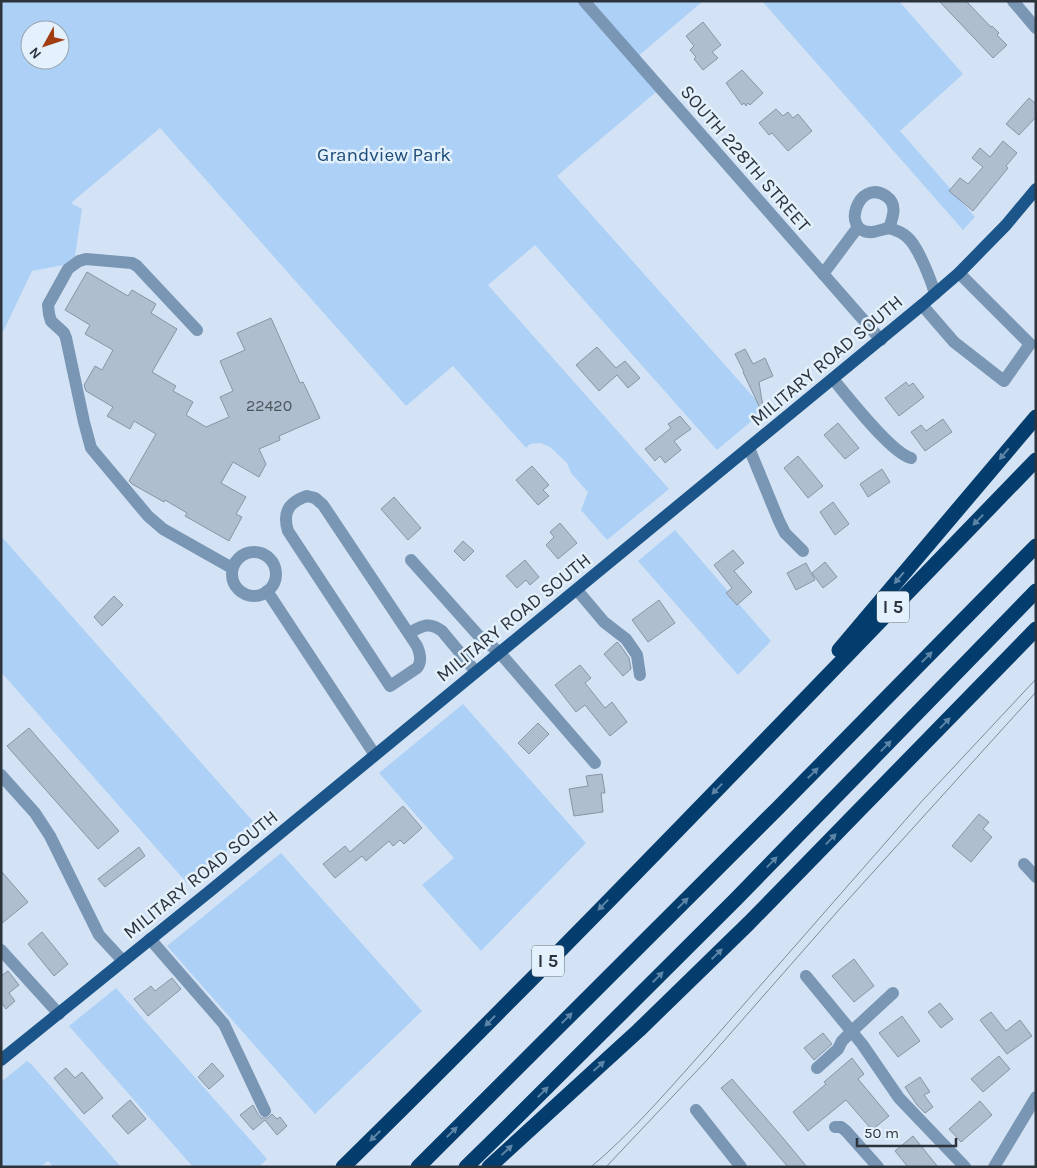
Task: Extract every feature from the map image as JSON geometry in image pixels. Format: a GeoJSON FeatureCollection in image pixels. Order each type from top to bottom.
{"type":"FeatureCollection","features":[{"type":"Feature","properties":{"kind":"highway"},"geometry":{"type":"LineString","coordinates":[[751,754],[1036,417]]}},
{"type":"Feature","properties":{"kind":"highway","name":"I 5"},"geometry":{"type":"LineString","coordinates":[[343,1167],[440,1072],[1036,460]]}},
{"type":"Feature","properties":{"kind":"highway"},"geometry":{"type":"LineString","coordinates":[[418,1167],[778,808],[1036,546]]}},
{"type":"Feature","properties":{"kind":"highway"},"geometry":{"type":"LineString","coordinates":[[466,1167],[736,899],[1036,591]]}},
{"type":"Feature","properties":{"kind":"highway"},"geometry":{"type":"LineString","coordinates":[[489,1167],[639,1030],[748,923],[1036,629]]}},
{"type":"Feature","properties":{"kind":"main road","name":"MILITARY ROAD SOUTH"},"geometry":{"type":"LineString","coordinates":[[1,1060],[881,340],[959,273],[1006,224],[1036,189]]}},
{"type":"Feature","properties":{"kind":"street","name":"SOUTH 228TH STREET"},"geometry":{"type":"LineString","coordinates":[[584,1],[881,340]]}},
{"type":"Feature","properties":{"kind":"street"},"geometry":{"type":"LineString","coordinates":[[1013,1],[1036,28]]}},
{"type":"Feature","properties":{"kind":"street"},"geometry":{"type":"LineString","coordinates":[[889,228],[894,215],[894,207],[891,200],[884,194],[878,193],[869,193],[862,198],[857,205],[855,213],[855,221],[858,227],[863,231],[873,232],[889,228],[906,235],[914,243],[935,294]]}},
{"type":"Feature","properties":{"kind":"street"},"geometry":{"type":"LineString","coordinates":[[823,274],[858,227]]}},
{"type":"Feature","properties":{"kind":"street"},"geometry":{"type":"LineString","coordinates":[[197,330],[132,263],[79,260],[68,269],[48,305],[50,321],[64,333],[66,338],[91,448],[148,516],[163,529],[232,568]]}},
{"type":"Feature","properties":{"kind":"street"},"geometry":{"type":"LineString","coordinates":[[922,305],[954,342],[1004,381],[1030,344],[959,273]]}},
{"type":"Feature","properties":{"kind":"street"},"geometry":{"type":"LineString","coordinates":[[833,379],[881,436],[905,457],[911,458]]}},
{"type":"Feature","properties":{"kind":"street"},"geometry":{"type":"LineString","coordinates":[[749,448],[785,533],[803,551]]}},
{"type":"Feature","properties":{"kind":"street"},"geometry":{"type":"LineString","coordinates":[[307,496],[315,498],[323,505],[409,633],[418,646],[420,665],[390,686],[288,531],[286,515],[288,508],[293,502],[307,496]]}},
{"type":"Feature","properties":{"kind":"street"},"geometry":{"type":"LineString","coordinates":[[254,552],[262,553],[273,563],[275,578],[267,591],[254,596],[248,595],[236,587],[233,581],[232,568],[240,556],[254,552]]}},
{"type":"Feature","properties":{"kind":"street"},"geometry":{"type":"LineString","coordinates":[[411,560],[478,635],[500,653],[595,763]]}},
{"type":"Feature","properties":{"kind":"street"},"geometry":{"type":"LineString","coordinates":[[577,590],[604,622],[626,639],[637,655],[640,675]]}},
{"type":"Feature","properties":{"kind":"street"},"geometry":{"type":"LineString","coordinates":[[267,591],[375,755]]}},
{"type":"Feature","properties":{"kind":"street"},"geometry":{"type":"LineString","coordinates":[[409,633],[430,624],[437,627],[476,672]]}},
{"type":"Feature","properties":{"kind":"street"},"geometry":{"type":"LineString","coordinates":[[1,776],[35,813],[50,836],[99,935],[123,961]]}},
{"type":"Feature","properties":{"kind":"street"},"geometry":{"type":"LineString","coordinates":[[1024,864],[1036,877]]}},
{"type":"Feature","properties":{"kind":"street"},"geometry":{"type":"LineString","coordinates":[[150,939],[224,1024],[265,1111]]}},
{"type":"Feature","properties":{"kind":"street"},"geometry":{"type":"LineString","coordinates":[[1,950],[59,1014]]}},
{"type":"Feature","properties":{"kind":"street"},"geometry":{"type":"LineString","coordinates":[[806,976],[852,1031],[899,1098],[965,1167]]}},
{"type":"Feature","properties":{"kind":"street"},"geometry":{"type":"LineString","coordinates":[[817,1068],[838,1049],[842,1041],[852,1031],[893,993]]}},
{"type":"Feature","properties":{"kind":"street"},"geometry":{"type":"LineString","coordinates":[[994,1167],[1036,1097]]}},
{"type":"Feature","properties":{"kind":"street"},"geometry":{"type":"LineString","coordinates":[[696,1110],[741,1167]]}},
{"type":"Feature","properties":{"kind":"street"},"geometry":{"type":"LineString","coordinates":[[835,1127],[841,1127],[846,1131],[878,1167]]}},
{"type":"Feature","properties":{"kind":"green space","name":"Grandview Park"},"geometry":{"type":"Polygon","coordinates":[[[1,1],[703,1],[636,58],[662,87],[557,176],[765,410],[717,450],[535,245],[488,285],[669,489],[607,540],[581,510],[588,492],[571,473],[567,463],[550,447],[541,443],[530,444],[526,448],[453,366],[406,406],[160,128],[71,203],[82,209],[74,263],[32,271],[1,336],[1,1]]]}},
{"type":"Feature","properties":{"kind":"green space"},"geometry":{"type":"Polygon","coordinates":[[[762,1],[899,1],[963,74],[900,131],[975,217],[963,230],[762,1]]]}},
{"type":"Feature","properties":{"kind":"green space"},"geometry":{"type":"Polygon","coordinates":[[[675,530],[771,641],[738,675],[638,561],[675,530]]]}},
{"type":"Feature","properties":{"kind":"green space"},"geometry":{"type":"Polygon","coordinates":[[[1,536],[257,826],[187,883],[1,672],[1,536]]]}},
{"type":"Feature","properties":{"kind":"green space"},"geometry":{"type":"Polygon","coordinates":[[[463,704],[586,843],[481,951],[422,885],[454,858],[379,773],[463,704]]]}},
{"type":"Feature","properties":{"kind":"green space"},"geometry":{"type":"Polygon","coordinates":[[[281,853],[422,1011],[315,1114],[167,946],[281,853]]]}},
{"type":"Feature","properties":{"kind":"green space"},"geometry":{"type":"Polygon","coordinates":[[[116,988],[267,1159],[259,1167],[193,1167],[69,1026],[116,988]]]}},
{"type":"Feature","properties":{"kind":"green space"},"geometry":{"type":"Polygon","coordinates":[[[27,1061],[121,1167],[53,1167],[48,1161],[40,1167],[1,1167],[1,1082],[27,1061]]]}},
{"type":"Feature","properties":{"kind":"building"},"geometry":{"type":"Polygon","coordinates":[[[939,1],[966,1],[999,33],[997,35],[1007,45],[993,58],[939,1]]]}},
{"type":"Feature","properties":{"kind":"building"},"geometry":{"type":"Polygon","coordinates":[[[703,22],[721,45],[712,52],[718,58],[703,70],[694,59],[696,57],[690,50],[694,46],[686,36],[703,22]]]}},
{"type":"Feature","properties":{"kind":"building"},"geometry":{"type":"Polygon","coordinates":[[[742,70],[763,93],[750,105],[748,103],[746,106],[744,103],[742,105],[726,83],[742,70]]]}},
{"type":"Feature","properties":{"kind":"building"},"geometry":{"type":"Polygon","coordinates":[[[1029,98],[1036,104],[1036,117],[1019,135],[1006,124],[1029,98]]]}},
{"type":"Feature","properties":{"kind":"building"},"geometry":{"type":"Polygon","coordinates":[[[776,109],[783,116],[788,112],[793,118],[798,114],[812,131],[788,151],[772,133],[769,135],[759,123],[776,109]]]}},
{"type":"Feature","properties":{"kind":"building"},"geometry":{"type":"Polygon","coordinates":[[[1003,141],[1017,153],[1006,166],[1008,168],[973,211],[949,191],[960,178],[968,184],[983,167],[972,158],[980,148],[990,157],[1003,141]]]}},
{"type":"Feature","properties":{"kind":"building"},"geometry":{"type":"Polygon","coordinates":[[[87,272],[128,296],[132,290],[156,304],[151,313],[177,329],[152,372],[176,386],[173,391],[193,402],[186,415],[206,427],[229,417],[220,397],[233,391],[220,361],[245,350],[237,333],[271,318],[300,383],[303,382],[320,418],[279,436],[280,440],[259,449],[266,464],[259,477],[233,462],[221,483],[246,497],[236,514],[242,517],[229,541],[185,516],[187,513],[129,481],[156,434],[134,421],[130,429],[107,416],[113,407],[86,391],[84,385],[95,366],[102,370],[113,350],[85,334],[90,325],[65,310],[87,272]]]}},
{"type":"Feature","properties":{"kind":"building"},"geometry":{"type":"Polygon","coordinates":[[[597,347],[616,368],[625,361],[640,378],[628,388],[617,375],[599,391],[576,365],[597,347]]]}},
{"type":"Feature","properties":{"kind":"building"},"geometry":{"type":"Polygon","coordinates":[[[745,349],[753,364],[765,358],[773,376],[759,382],[763,407],[760,408],[735,354],[745,349]]]}},
{"type":"Feature","properties":{"kind":"building"},"geometry":{"type":"Polygon","coordinates":[[[906,382],[909,386],[913,383],[924,397],[899,416],[885,398],[906,382]]]}},
{"type":"Feature","properties":{"kind":"building"},"geometry":{"type":"Polygon","coordinates":[[[680,416],[691,429],[674,441],[681,450],[665,463],[660,456],[655,461],[645,449],[671,428],[668,424],[680,416]]]}},
{"type":"Feature","properties":{"kind":"building"},"geometry":{"type":"Polygon","coordinates":[[[943,419],[952,432],[925,451],[911,432],[921,425],[926,431],[943,419]]]}},
{"type":"Feature","properties":{"kind":"building"},"geometry":{"type":"Polygon","coordinates":[[[838,423],[859,448],[845,459],[824,435],[838,423]]]}},
{"type":"Feature","properties":{"kind":"building"},"geometry":{"type":"Polygon","coordinates":[[[798,456],[823,486],[808,498],[784,468],[798,456]]]}},
{"type":"Feature","properties":{"kind":"building"},"geometry":{"type":"Polygon","coordinates":[[[532,466],[549,485],[543,490],[549,496],[538,505],[516,480],[532,466]]]}},
{"type":"Feature","properties":{"kind":"building"},"geometry":{"type":"Polygon","coordinates":[[[882,469],[890,482],[868,497],[860,484],[882,469]]]}},
{"type":"Feature","properties":{"kind":"building"},"geometry":{"type":"Polygon","coordinates":[[[394,497],[421,528],[408,540],[381,509],[394,497]]]}},
{"type":"Feature","properties":{"kind":"building"},"geometry":{"type":"Polygon","coordinates":[[[833,502],[849,524],[835,535],[820,512],[833,502]]]}},
{"type":"Feature","properties":{"kind":"building"},"geometry":{"type":"Polygon","coordinates":[[[560,523],[577,543],[558,559],[546,545],[554,537],[550,532],[560,523]]]}},
{"type":"Feature","properties":{"kind":"building"},"geometry":{"type":"Polygon","coordinates":[[[463,541],[474,551],[464,561],[454,551],[463,541]]]}},
{"type":"Feature","properties":{"kind":"building"},"geometry":{"type":"Polygon","coordinates":[[[733,550],[744,563],[734,571],[752,592],[737,605],[726,593],[732,588],[714,565],[733,550]]]}},
{"type":"Feature","properties":{"kind":"building"},"geometry":{"type":"Polygon","coordinates":[[[525,560],[539,577],[530,585],[526,580],[517,588],[506,576],[525,560]]]}},
{"type":"Feature","properties":{"kind":"building"},"geometry":{"type":"Polygon","coordinates":[[[825,562],[837,577],[823,588],[812,573],[825,562]]]}},
{"type":"Feature","properties":{"kind":"building"},"geometry":{"type":"Polygon","coordinates":[[[806,563],[815,580],[796,590],[787,573],[806,563]]]}},
{"type":"Feature","properties":{"kind":"building"},"geometry":{"type":"Polygon","coordinates":[[[114,596],[123,605],[102,626],[94,617],[114,596]]]}},
{"type":"Feature","properties":{"kind":"building"},"geometry":{"type":"Polygon","coordinates":[[[659,600],[675,623],[648,642],[632,620],[659,600]]]}},
{"type":"Feature","properties":{"kind":"building"},"geometry":{"type":"Polygon","coordinates":[[[617,642],[629,658],[631,669],[623,676],[604,654],[617,642]]]}},
{"type":"Feature","properties":{"kind":"building"},"geometry":{"type":"Polygon","coordinates":[[[580,665],[591,678],[585,683],[605,708],[612,702],[627,722],[610,736],[585,705],[576,712],[555,685],[580,665]]]}},
{"type":"Feature","properties":{"kind":"building"},"geometry":{"type":"Polygon","coordinates":[[[538,723],[549,734],[529,754],[518,743],[538,723]]]}},
{"type":"Feature","properties":{"kind":"building"},"geometry":{"type":"Polygon","coordinates":[[[29,728],[119,831],[98,849],[7,746],[29,728]]]}},
{"type":"Feature","properties":{"kind":"building"},"geometry":{"type":"Polygon","coordinates":[[[602,774],[605,793],[601,793],[603,812],[574,816],[569,789],[588,786],[586,776],[602,774]]]}},
{"type":"Feature","properties":{"kind":"building"},"geometry":{"type":"Polygon","coordinates":[[[403,806],[422,828],[404,844],[400,840],[393,846],[389,841],[366,861],[362,856],[335,878],[323,864],[345,846],[350,852],[403,806]]]}},
{"type":"Feature","properties":{"kind":"building"},"geometry":{"type":"Polygon","coordinates":[[[979,814],[989,822],[983,829],[992,837],[971,862],[952,846],[979,814]]]}},
{"type":"Feature","properties":{"kind":"building"},"geometry":{"type":"Polygon","coordinates":[[[139,847],[145,856],[105,887],[98,879],[139,847]]]}},
{"type":"Feature","properties":{"kind":"building"},"geometry":{"type":"Polygon","coordinates":[[[1,871],[28,902],[1,924],[1,871]]]}},
{"type":"Feature","properties":{"kind":"building"},"geometry":{"type":"Polygon","coordinates":[[[42,932],[68,964],[54,976],[28,944],[42,932]]]}},
{"type":"Feature","properties":{"kind":"building"},"geometry":{"type":"Polygon","coordinates":[[[854,959],[874,986],[854,1002],[832,976],[854,959]]]}},
{"type":"Feature","properties":{"kind":"building"},"geometry":{"type":"Polygon","coordinates":[[[8,971],[19,985],[9,993],[15,1001],[6,1009],[1,1002],[1,976],[8,971]]]}},
{"type":"Feature","properties":{"kind":"building"},"geometry":{"type":"Polygon","coordinates":[[[172,978],[181,989],[148,1016],[134,999],[151,986],[155,991],[172,978]]]}},
{"type":"Feature","properties":{"kind":"building"},"geometry":{"type":"Polygon","coordinates":[[[940,1003],[953,1019],[941,1028],[928,1012],[940,1003]]]}},
{"type":"Feature","properties":{"kind":"building"},"geometry":{"type":"Polygon","coordinates":[[[991,1012],[1006,1031],[1020,1020],[1032,1036],[1007,1054],[980,1020],[991,1012]]]}},
{"type":"Feature","properties":{"kind":"building"},"geometry":{"type":"Polygon","coordinates":[[[902,1016],[920,1041],[898,1057],[879,1033],[902,1016]]]}},
{"type":"Feature","properties":{"kind":"building"},"geometry":{"type":"Polygon","coordinates":[[[823,1033],[832,1044],[814,1060],[804,1048],[823,1033]]]}},
{"type":"Feature","properties":{"kind":"building"},"geometry":{"type":"Polygon","coordinates":[[[999,1056],[1010,1069],[983,1092],[971,1079],[999,1056]]]}},
{"type":"Feature","properties":{"kind":"building"},"geometry":{"type":"Polygon","coordinates":[[[852,1058],[864,1074],[858,1079],[889,1116],[872,1130],[846,1100],[808,1131],[793,1112],[826,1084],[824,1082],[852,1058]]]}},
{"type":"Feature","properties":{"kind":"building"},"geometry":{"type":"Polygon","coordinates":[[[212,1063],[224,1076],[209,1089],[198,1077],[212,1063]]]}},
{"type":"Feature","properties":{"kind":"building"},"geometry":{"type":"Polygon","coordinates":[[[66,1068],[75,1078],[82,1072],[103,1098],[84,1114],[54,1078],[66,1068]]]}},
{"type":"Feature","properties":{"kind":"building"},"geometry":{"type":"Polygon","coordinates":[[[920,1077],[930,1092],[924,1095],[933,1107],[925,1113],[905,1087],[920,1077]]]}},
{"type":"Feature","properties":{"kind":"building"},"geometry":{"type":"Polygon","coordinates":[[[732,1079],[807,1167],[788,1167],[721,1088],[732,1079]]]}},
{"type":"Feature","properties":{"kind":"building"},"geometry":{"type":"Polygon","coordinates":[[[130,1100],[146,1119],[128,1134],[112,1116],[130,1100]]]}},
{"type":"Feature","properties":{"kind":"building"},"geometry":{"type":"Polygon","coordinates":[[[980,1101],[992,1115],[961,1142],[949,1129],[980,1101]]]}},
{"type":"Feature","properties":{"kind":"building"},"geometry":{"type":"Polygon","coordinates":[[[253,1105],[261,1118],[268,1118],[272,1114],[277,1119],[280,1117],[287,1126],[277,1135],[265,1120],[253,1130],[240,1115],[253,1105]]]}},
{"type":"Feature","properties":{"kind":"building"},"geometry":{"type":"Polygon","coordinates":[[[913,1136],[938,1167],[908,1167],[895,1151],[913,1136]]]}},
{"type":"Feature","properties":{"kind":"tram line"},"geometry":{"type":"LineString","coordinates":[[591,1167],[619,1142],[658,1101],[922,801],[1036,679]]}},
{"type":"Feature","properties":{"kind":"tram line"},"geometry":{"type":"LineString","coordinates":[[606,1167],[708,1059],[837,912],[1036,692]]}}]}
